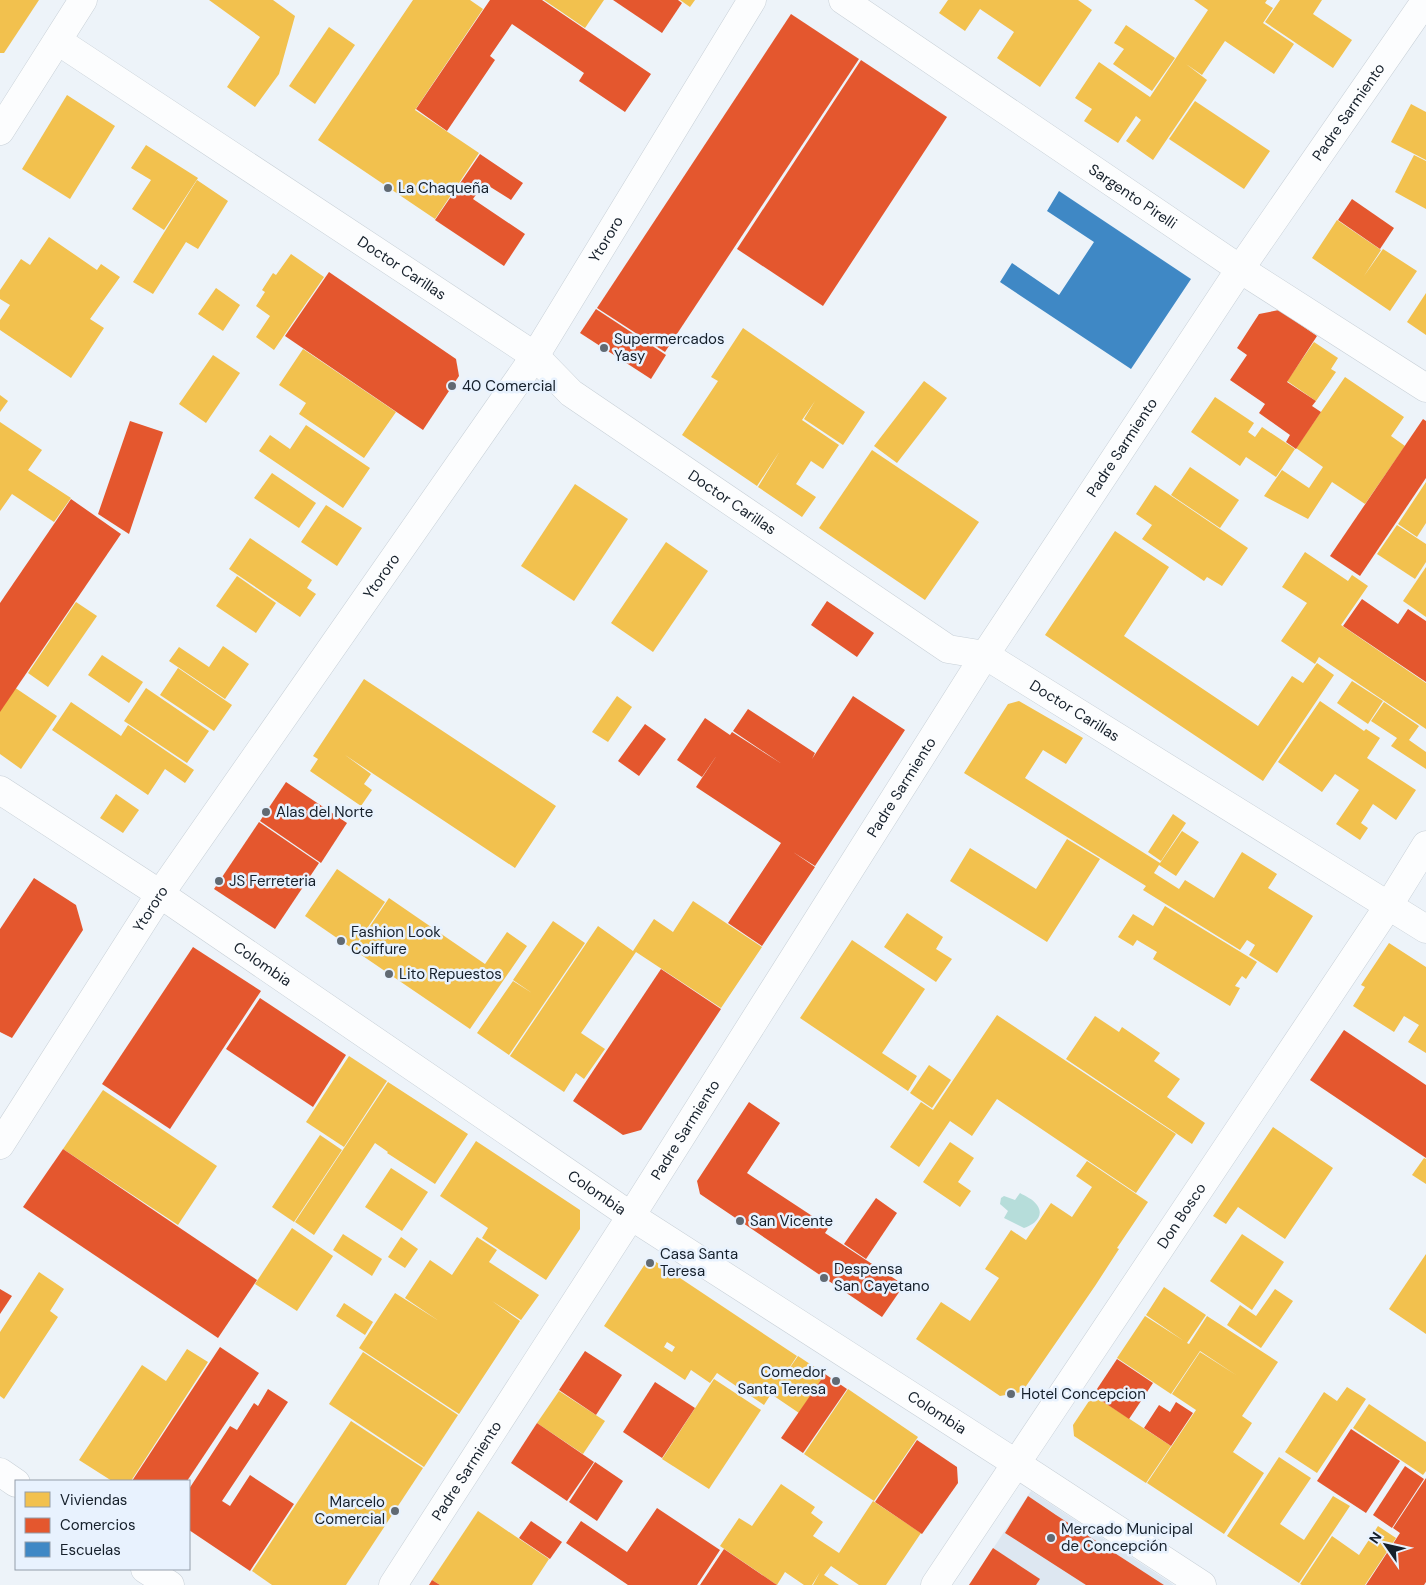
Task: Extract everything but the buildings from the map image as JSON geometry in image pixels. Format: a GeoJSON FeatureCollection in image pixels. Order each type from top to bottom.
{"type":"FeatureCollection","features":[{"type":"Feature","properties":{"kind":"street"},"geometry":{"type":"LineString","coordinates":[[2,124],[83,0]]}},
{"type":"Feature","properties":{"kind":"street","name":"Ytororo"},"geometry":{"type":"LineString","coordinates":[[0,1144],[160,894],[535,356],[752,0]]}},
{"type":"Feature","properties":{"kind":"street","name":"Sargento Pirelli"},"geometry":{"type":"LineString","coordinates":[[843,0],[1240,269],[1426,388]]}},
{"type":"Feature","properties":{"kind":"street","name":"Padre Sarmiento"},"geometry":{"type":"LineString","coordinates":[[393,1585],[630,1216],[985,655],[1240,269],[1426,0]]}},
{"type":"Feature","properties":{"kind":"street","name":"Doctor Carillas"},"geometry":{"type":"LineString","coordinates":[[58,41],[535,356],[571,393],[948,649],[985,655],[1426,929]]}},
{"type":"Feature","properties":{"kind":"street","name":"Colombia"},"geometry":{"type":"LineString","coordinates":[[0,790],[160,894],[630,1216],[1202,1585]]}},
{"type":"Feature","properties":{"kind":"street","name":"Don Bosco"},"geometry":{"type":"LineString","coordinates":[[935,1585],[1389,905],[1426,845]]}},
{"type":"Feature","properties":{"kind":"street"},"geometry":{"type":"LineString","coordinates":[[0,1472],[15,1482]]}},
{"type":"Feature","properties":{"kind":"street"},"geometry":{"type":"LineString","coordinates":[[147,1570],[170,1585]]}},
{"type":"Feature","properties":{"kind":"shaded area"},"geometry":{"type":"Polygon","coordinates":[[[1020,1193],[1035,1203],[1040,1213],[1035,1222],[1024,1228],[1004,1218],[1008,1211],[1000,1204],[1001,1198],[1004,1196],[1015,1200],[1020,1193]]]}},
{"type":"Feature","properties":{"kind":"shaded area","name":"Mercado Municipal de Concepción"},"geometry":{"type":"Polygon","coordinates":[[[1031,1491],[1174,1585],[969,1585],[1031,1491]]]}},
{"type":"Feature","properties":{"kind":"place","name":"La Chaqueña"},"geometry":{"type":"Point","coordinates":[388,188]}},
{"type":"Feature","properties":{"kind":"place","name":"Supermercados Yasy"},"geometry":{"type":"Point","coordinates":[604,348]}},
{"type":"Feature","properties":{"kind":"place","name":"40 Comercial"},"geometry":{"type":"Point","coordinates":[452,386]}},
{"type":"Feature","properties":{"kind":"place","name":"Alas del Norte"},"geometry":{"type":"Point","coordinates":[266,812]}},
{"type":"Feature","properties":{"kind":"place","name":"JS Ferreteria"},"geometry":{"type":"Point","coordinates":[219,881]}},
{"type":"Feature","properties":{"kind":"place","name":"Fashion Look Coiffure"},"geometry":{"type":"Point","coordinates":[341,941]}},
{"type":"Feature","properties":{"kind":"place","name":"Lito Repuestos"},"geometry":{"type":"Point","coordinates":[389,974]}},
{"type":"Feature","properties":{"kind":"place","name":"San Vicente"},"geometry":{"type":"Point","coordinates":[740,1221]}},
{"type":"Feature","properties":{"kind":"place","name":"Casa Santa Teresa"},"geometry":{"type":"Point","coordinates":[650,1263]}},
{"type":"Feature","properties":{"kind":"place","name":"Despensa San Cayetano"},"geometry":{"type":"Point","coordinates":[824,1278]}},
{"type":"Feature","properties":{"kind":"place","name":"Comedor Santa Teresa"},"geometry":{"type":"Point","coordinates":[836,1381]}},
{"type":"Feature","properties":{"kind":"place","name":"Hotel Concepcion"},"geometry":{"type":"Point","coordinates":[1011,1394]}},
{"type":"Feature","properties":{"kind":"place","name":"Marcelo Comercial"},"geometry":{"type":"Point","coordinates":[395,1511]}},
{"type":"Feature","properties":{"kind":"place","name":"Mercado Municipal de Concepción"},"geometry":{"type":"Point","coordinates":[1051,1538]}}]}
